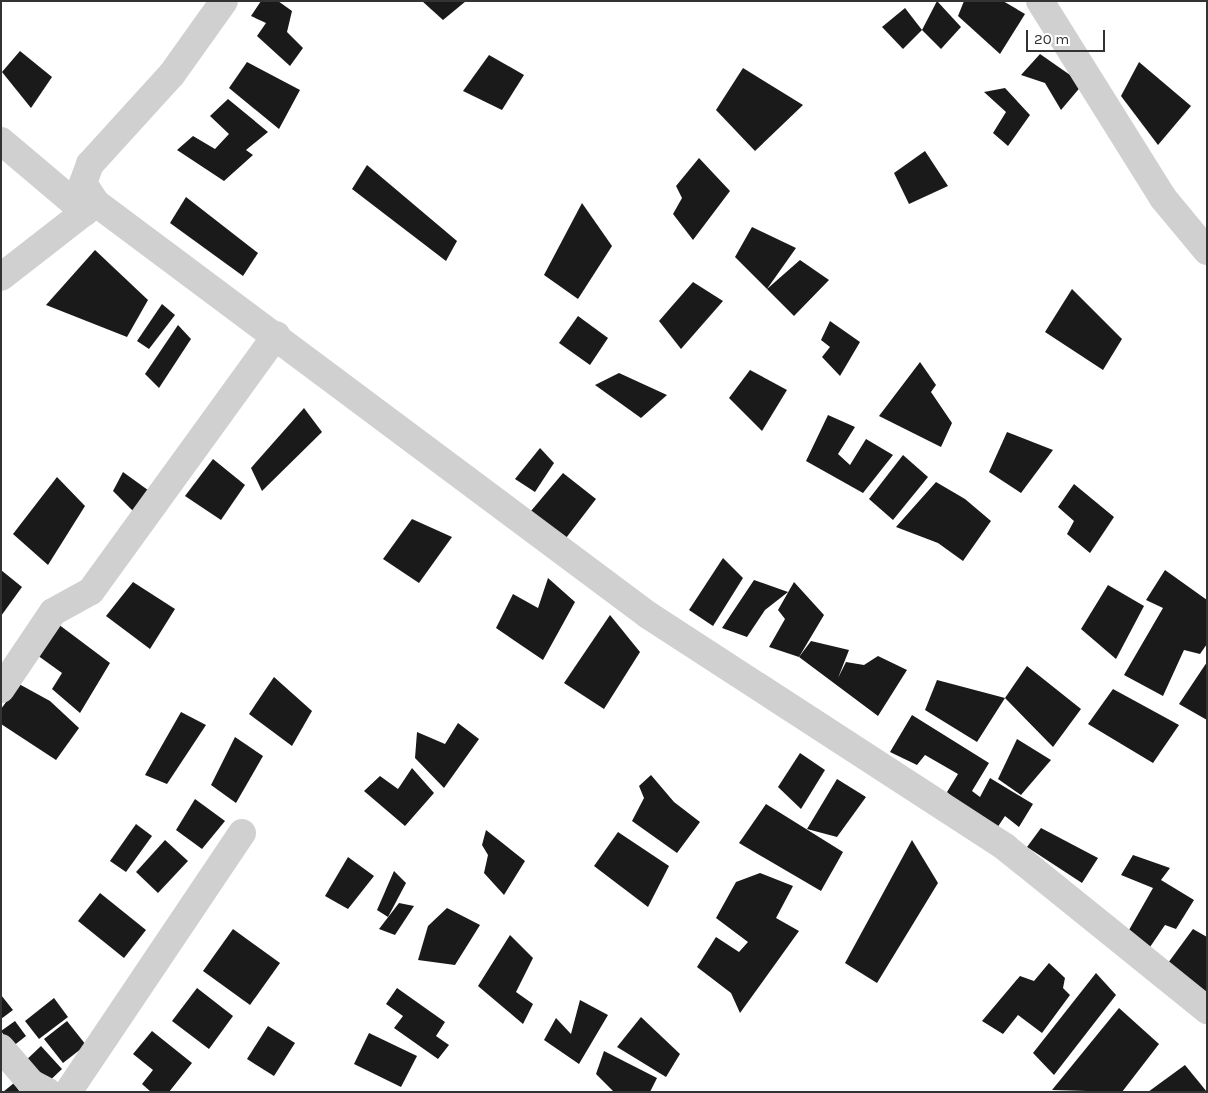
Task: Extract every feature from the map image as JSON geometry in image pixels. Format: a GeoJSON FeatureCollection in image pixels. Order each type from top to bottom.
{"type":"FeatureCollection","features":[{"type":"Feature","properties":{"kind":"street"},"geometry":{"type":"LineString","coordinates":[[91,207],[83,183],[90,164],[172,74],[224,1]]}},
{"type":"Feature","properties":{"kind":"street"},"geometry":{"type":"LineString","coordinates":[[1040,1],[1163,198],[1207,252]]}},
{"type":"Feature","properties":{"kind":"street"},"geometry":{"type":"LineString","coordinates":[[1,141],[91,207],[276,335],[648,615],[1004,847],[1207,1010]]}},
{"type":"Feature","properties":{"kind":"street"},"geometry":{"type":"LineString","coordinates":[[1,277],[91,207]]}},
{"type":"Feature","properties":{"kind":"street"},"geometry":{"type":"LineString","coordinates":[[1,689],[53,612],[91,591],[276,335]]}},
{"type":"Feature","properties":{"kind":"street"},"geometry":{"type":"LineString","coordinates":[[68,1092],[242,833]]}},
{"type":"Feature","properties":{"kind":"street"},"geometry":{"type":"LineString","coordinates":[[1,1048],[31,1082],[48,1092]]}},
{"type":"Feature","properties":{"kind":"building"},"geometry":{"type":"Polygon","coordinates":[[[261,1],[278,1],[292,11],[287,32],[303,48],[290,66],[257,36],[266,23],[251,16],[261,1]]]}},
{"type":"Feature","properties":{"kind":"building"},"geometry":{"type":"Polygon","coordinates":[[[422,1],[466,1],[443,20],[422,1]]]}},
{"type":"Feature","properties":{"kind":"building"},"geometry":{"type":"Polygon","coordinates":[[[937,1],[961,27],[941,49],[922,30],[937,1]]]}},
{"type":"Feature","properties":{"kind":"building"},"geometry":{"type":"Polygon","coordinates":[[[964,1],[1003,1],[1025,14],[1000,54],[958,16],[964,1]]]}},
{"type":"Feature","properties":{"kind":"building"},"geometry":{"type":"Polygon","coordinates":[[[905,8],[922,30],[903,49],[882,27],[905,8]]]}},
{"type":"Feature","properties":{"kind":"building"},"geometry":{"type":"Polygon","coordinates":[[[20,51],[52,77],[31,108],[2,72],[20,51]]]}},
{"type":"Feature","properties":{"kind":"building"},"geometry":{"type":"Polygon","coordinates":[[[1040,54],[1083,84],[1061,110],[1045,83],[1021,75],[1040,54]]]}},
{"type":"Feature","properties":{"kind":"building"},"geometry":{"type":"Polygon","coordinates":[[[489,55],[524,75],[502,110],[463,91],[489,55]]]}},
{"type":"Feature","properties":{"kind":"building"},"geometry":{"type":"Polygon","coordinates":[[[247,62],[300,90],[279,129],[229,88],[247,62]]]}},
{"type":"Feature","properties":{"kind":"building"},"geometry":{"type":"Polygon","coordinates":[[[1139,62],[1191,106],[1158,145],[1121,96],[1139,62]]]}},
{"type":"Feature","properties":{"kind":"building"},"geometry":{"type":"Polygon","coordinates":[[[743,68],[803,105],[755,151],[716,110],[743,68]]]}},
{"type":"Feature","properties":{"kind":"building"},"geometry":{"type":"Polygon","coordinates":[[[1005,88],[1030,115],[1008,146],[993,133],[1006,112],[984,92],[1005,88]]]}},
{"type":"Feature","properties":{"kind":"building"},"geometry":{"type":"Polygon","coordinates":[[[228,99],[268,132],[246,150],[253,155],[224,181],[177,150],[193,136],[215,149],[229,134],[210,116],[228,99]]]}},
{"type":"Feature","properties":{"kind":"building"},"geometry":{"type":"Polygon","coordinates":[[[925,151],[948,186],[909,204],[894,173],[925,151]]]}},
{"type":"Feature","properties":{"kind":"building"},"geometry":{"type":"Polygon","coordinates":[[[699,158],[730,191],[693,240],[673,214],[682,198],[676,186],[699,158]]]}},
{"type":"Feature","properties":{"kind":"building"},"geometry":{"type":"Polygon","coordinates":[[[367,165],[457,241],[446,261],[352,189],[367,165]]]}},
{"type":"Feature","properties":{"kind":"building"},"geometry":{"type":"Polygon","coordinates":[[[186,197],[258,253],[243,276],[170,223],[186,197]]]}},
{"type":"Feature","properties":{"kind":"building"},"geometry":{"type":"Polygon","coordinates":[[[582,203],[612,246],[578,299],[544,275],[582,203]]]}},
{"type":"Feature","properties":{"kind":"building"},"geometry":{"type":"Polygon","coordinates":[[[752,227],[796,248],[767,289],[735,257],[752,227]]]}},
{"type":"Feature","properties":{"kind":"building"},"geometry":{"type":"Polygon","coordinates":[[[95,250],[148,300],[127,337],[46,305],[95,250]]]}},
{"type":"Feature","properties":{"kind":"building"},"geometry":{"type":"Polygon","coordinates":[[[800,260],[829,280],[794,316],[767,289],[800,260]]]}},
{"type":"Feature","properties":{"kind":"building"},"geometry":{"type":"Polygon","coordinates":[[[693,282],[723,301],[681,349],[659,321],[693,282]]]}},
{"type":"Feature","properties":{"kind":"building"},"geometry":{"type":"Polygon","coordinates":[[[1072,289],[1122,339],[1103,370],[1045,332],[1072,289]]]}},
{"type":"Feature","properties":{"kind":"building"},"geometry":{"type":"Polygon","coordinates":[[[162,304],[175,315],[149,349],[137,341],[162,304]]]}},
{"type":"Feature","properties":{"kind":"building"},"geometry":{"type":"Polygon","coordinates":[[[578,316],[608,338],[590,365],[559,343],[578,316]]]}},
{"type":"Feature","properties":{"kind":"building"},"geometry":{"type":"Polygon","coordinates":[[[830,321],[860,342],[840,376],[822,357],[830,347],[821,340],[830,321]]]}},
{"type":"Feature","properties":{"kind":"building"},"geometry":{"type":"Polygon","coordinates":[[[178,325],[191,339],[159,388],[145,374],[178,325]]]}},
{"type":"Feature","properties":{"kind":"building"},"geometry":{"type":"Polygon","coordinates":[[[920,362],[936,385],[931,392],[952,423],[941,447],[879,416],[920,362]]]}},
{"type":"Feature","properties":{"kind":"building"},"geometry":{"type":"Polygon","coordinates":[[[750,370],[787,390],[762,431],[729,398],[750,370]]]}},
{"type":"Feature","properties":{"kind":"building"},"geometry":{"type":"Polygon","coordinates":[[[619,373],[667,395],[641,418],[595,385],[619,373]]]}},
{"type":"Feature","properties":{"kind":"building"},"geometry":{"type":"Polygon","coordinates":[[[304,408],[322,432],[262,491],[251,468],[304,408]]]}},
{"type":"Feature","properties":{"kind":"building"},"geometry":{"type":"Polygon","coordinates":[[[828,415],[855,427],[838,454],[850,465],[866,439],[893,455],[863,493],[806,461],[828,415]]]}},
{"type":"Feature","properties":{"kind":"building"},"geometry":{"type":"Polygon","coordinates":[[[1007,432],[1053,450],[1021,493],[989,472],[1007,432]]]}},
{"type":"Feature","properties":{"kind":"building"},"geometry":{"type":"Polygon","coordinates":[[[540,448],[554,463],[535,492],[515,479],[540,448]]]}},
{"type":"Feature","properties":{"kind":"building"},"geometry":{"type":"Polygon","coordinates":[[[903,455],[928,477],[893,520],[869,499],[903,455]]]}},
{"type":"Feature","properties":{"kind":"building"},"geometry":{"type":"Polygon","coordinates":[[[213,459],[245,485],[221,520],[185,496],[213,459]]]}},
{"type":"Feature","properties":{"kind":"building"},"geometry":{"type":"Polygon","coordinates":[[[123,472],[152,493],[142,520],[113,491],[123,472]]]}},
{"type":"Feature","properties":{"kind":"building"},"geometry":{"type":"Polygon","coordinates":[[[563,473],[596,499],[566,538],[531,511],[563,473]]]}},
{"type":"Feature","properties":{"kind":"building"},"geometry":{"type":"Polygon","coordinates":[[[57,477],[85,506],[48,565],[13,534],[57,477]]]}},
{"type":"Feature","properties":{"kind":"building"},"geometry":{"type":"Polygon","coordinates":[[[936,482],[965,499],[991,521],[963,561],[938,543],[896,527],[936,482]]]}},
{"type":"Feature","properties":{"kind":"building"},"geometry":{"type":"Polygon","coordinates":[[[1074,484],[1114,517],[1090,553],[1067,534],[1074,521],[1058,507],[1074,484]]]}},
{"type":"Feature","properties":{"kind":"building"},"geometry":{"type":"Polygon","coordinates":[[[412,519],[452,537],[419,583],[383,559],[412,519]]]}},
{"type":"Feature","properties":{"kind":"building"},"geometry":{"type":"Polygon","coordinates":[[[723,558],[743,578],[713,626],[689,610],[723,558]]]}},
{"type":"Feature","properties":{"kind":"building"},"geometry":{"type":"Polygon","coordinates":[[[1,570],[22,587],[1,616],[1,570]]]}},
{"type":"Feature","properties":{"kind":"building"},"geometry":{"type":"Polygon","coordinates":[[[1165,570],[1207,600],[1207,644],[1200,654],[1184,650],[1163,696],[1124,675],[1163,608],[1146,600],[1165,570]]]}},
{"type":"Feature","properties":{"kind":"building"},"geometry":{"type":"Polygon","coordinates":[[[548,578],[575,602],[543,660],[496,628],[513,594],[538,608],[548,578]]]}},
{"type":"Feature","properties":{"kind":"building"},"geometry":{"type":"Polygon","coordinates":[[[754,580],[788,592],[765,610],[747,637],[722,628],[754,580]]]}},
{"type":"Feature","properties":{"kind":"building"},"geometry":{"type":"Polygon","coordinates":[[[133,582],[175,609],[150,649],[106,616],[133,582]]]}},
{"type":"Feature","properties":{"kind":"building"},"geometry":{"type":"Polygon","coordinates":[[[794,582],[824,615],[799,657],[769,647],[785,619],[778,610],[794,582]]]}},
{"type":"Feature","properties":{"kind":"building"},"geometry":{"type":"Polygon","coordinates":[[[1108,585],[1144,606],[1116,659],[1081,629],[1108,585]]]}},
{"type":"Feature","properties":{"kind":"building"},"geometry":{"type":"Polygon","coordinates":[[[610,615],[640,652],[604,709],[564,683],[610,615]]]}},
{"type":"Feature","properties":{"kind":"building"},"geometry":{"type":"Polygon","coordinates":[[[58,624],[110,663],[80,713],[52,689],[62,673],[37,655],[58,624]]]}},
{"type":"Feature","properties":{"kind":"building"},"geometry":{"type":"Polygon","coordinates":[[[811,641],[849,650],[838,678],[846,662],[864,665],[878,656],[907,670],[878,716],[799,657],[811,641]]]}},
{"type":"Feature","properties":{"kind":"building"},"geometry":{"type":"Polygon","coordinates":[[[1207,662],[1207,720],[1179,704],[1207,662]]]}},
{"type":"Feature","properties":{"kind":"building"},"geometry":{"type":"Polygon","coordinates":[[[1027,666],[1081,709],[1053,747],[1005,698],[1027,666]]]}},
{"type":"Feature","properties":{"kind":"building"},"geometry":{"type":"Polygon","coordinates":[[[274,677],[312,711],[292,746],[249,714],[274,677]]]}},
{"type":"Feature","properties":{"kind":"building"},"geometry":{"type":"Polygon","coordinates":[[[937,680],[1005,698],[977,742],[925,710],[937,680]]]}},
{"type":"Feature","properties":{"kind":"building"},"geometry":{"type":"Polygon","coordinates":[[[19,684],[50,701],[79,728],[56,760],[1,724],[1,709],[19,684]]]}},
{"type":"Feature","properties":{"kind":"building"},"geometry":{"type":"Polygon","coordinates":[[[1113,689],[1179,725],[1153,763],[1088,724],[1113,689]]]}},
{"type":"Feature","properties":{"kind":"building"},"geometry":{"type":"Polygon","coordinates":[[[181,712],[206,725],[167,784],[145,775],[181,712]]]}},
{"type":"Feature","properties":{"kind":"building"},"geometry":{"type":"Polygon","coordinates":[[[912,715],[989,763],[972,791],[980,797],[990,778],[1033,804],[1019,827],[1005,816],[991,837],[947,792],[958,774],[925,755],[917,765],[890,752],[912,715]]]}},
{"type":"Feature","properties":{"kind":"building"},"geometry":{"type":"Polygon","coordinates":[[[458,723],[479,739],[444,788],[415,758],[417,732],[445,744],[458,723]]]}},
{"type":"Feature","properties":{"kind":"building"},"geometry":{"type":"Polygon","coordinates":[[[235,737],[263,756],[236,803],[211,785],[235,737]]]}},
{"type":"Feature","properties":{"kind":"building"},"geometry":{"type":"Polygon","coordinates":[[[1017,739],[1051,760],[1021,795],[998,779],[1017,739]]]}},
{"type":"Feature","properties":{"kind":"building"},"geometry":{"type":"Polygon","coordinates":[[[800,753],[825,770],[801,809],[778,787],[800,753]]]}},
{"type":"Feature","properties":{"kind":"building"},"geometry":{"type":"Polygon","coordinates":[[[412,768],[434,793],[405,826],[364,791],[380,776],[398,789],[412,768]]]}},
{"type":"Feature","properties":{"kind":"building"},"geometry":{"type":"Polygon","coordinates":[[[651,775],[674,802],[700,822],[677,853],[632,821],[644,798],[639,786],[651,775]]]}},
{"type":"Feature","properties":{"kind":"building"},"geometry":{"type":"Polygon","coordinates":[[[837,779],[866,797],[837,837],[807,829],[837,779]]]}},
{"type":"Feature","properties":{"kind":"building"},"geometry":{"type":"Polygon","coordinates":[[[195,799],[225,821],[202,849],[176,830],[195,799]]]}},
{"type":"Feature","properties":{"kind":"building"},"geometry":{"type":"Polygon","coordinates":[[[766,804],[843,852],[821,891],[739,843],[766,804]]]}},
{"type":"Feature","properties":{"kind":"building"},"geometry":{"type":"Polygon","coordinates":[[[136,824],[152,836],[126,872],[110,861],[136,824]]]}},
{"type":"Feature","properties":{"kind":"building"},"geometry":{"type":"Polygon","coordinates":[[[1041,828],[1098,858],[1082,883],[1027,847],[1041,828]]]}},
{"type":"Feature","properties":{"kind":"building"},"geometry":{"type":"Polygon","coordinates":[[[486,830],[525,861],[504,895],[484,873],[488,855],[482,845],[486,830]]]}},
{"type":"Feature","properties":{"kind":"building"},"geometry":{"type":"Polygon","coordinates":[[[618,832],[669,866],[648,907],[594,866],[618,832]]]}},
{"type":"Feature","properties":{"kind":"building"},"geometry":{"type":"Polygon","coordinates":[[[165,840],[188,861],[158,893],[136,872],[165,840]]]}},
{"type":"Feature","properties":{"kind":"building"},"geometry":{"type":"Polygon","coordinates":[[[912,840],[938,883],[877,983],[845,963],[912,840]]]}},
{"type":"Feature","properties":{"kind":"building"},"geometry":{"type":"Polygon","coordinates":[[[1133,855],[1170,868],[1161,880],[1194,900],[1176,929],[1165,925],[1150,947],[1129,930],[1153,888],[1121,875],[1133,855]]]}},
{"type":"Feature","properties":{"kind":"building"},"geometry":{"type":"Polygon","coordinates":[[[348,857],[374,876],[348,909],[325,896],[348,857]]]}},
{"type":"Feature","properties":{"kind":"building"},"geometry":{"type":"Polygon","coordinates":[[[394,871],[406,883],[388,917],[377,910],[394,871]]]}},
{"type":"Feature","properties":{"kind":"building"},"geometry":{"type":"Polygon","coordinates":[[[760,873],[793,886],[776,918],[799,931],[740,1013],[731,993],[697,967],[716,937],[739,952],[748,942],[716,918],[736,882],[760,873]]]}},
{"type":"Feature","properties":{"kind":"building"},"geometry":{"type":"Polygon","coordinates":[[[100,893],[146,930],[124,958],[78,921],[100,893]]]}},
{"type":"Feature","properties":{"kind":"building"},"geometry":{"type":"Polygon","coordinates":[[[399,903],[414,906],[395,935],[379,929],[399,903]]]}},
{"type":"Feature","properties":{"kind":"building"},"geometry":{"type":"Polygon","coordinates":[[[447,908],[480,925],[455,965],[418,960],[428,926],[447,908]]]}},
{"type":"Feature","properties":{"kind":"building"},"geometry":{"type":"Polygon","coordinates":[[[233,929],[280,963],[250,1005],[203,971],[233,929]]]}},
{"type":"Feature","properties":{"kind":"building"},"geometry":{"type":"Polygon","coordinates":[[[1193,929],[1207,937],[1207,999],[1168,963],[1193,929]]]}},
{"type":"Feature","properties":{"kind":"building"},"geometry":{"type":"Polygon","coordinates":[[[510,935],[533,958],[516,992],[533,1004],[523,1024],[478,986],[510,935]]]}},
{"type":"Feature","properties":{"kind":"building"},"geometry":{"type":"Polygon","coordinates":[[[1049,963],[1065,978],[1063,988],[1070,995],[1042,1033],[1018,1015],[1003,1034],[982,1021],[1020,976],[1034,981],[1049,963]]]}},
{"type":"Feature","properties":{"kind":"building"},"geometry":{"type":"Polygon","coordinates":[[[1096,973],[1116,995],[1054,1075],[1033,1053],[1096,973]]]}},
{"type":"Feature","properties":{"kind":"building"},"geometry":{"type":"Polygon","coordinates":[[[197,988],[233,1016],[209,1049],[172,1021],[197,988]]]}},
{"type":"Feature","properties":{"kind":"building"},"geometry":{"type":"Polygon","coordinates":[[[397,988],[445,1022],[436,1036],[449,1045],[438,1059],[394,1028],[403,1016],[386,1004],[397,988]]]}},
{"type":"Feature","properties":{"kind":"building"},"geometry":{"type":"Polygon","coordinates":[[[1,995],[13,1010],[1,1019],[1,995]]]}},
{"type":"Feature","properties":{"kind":"building"},"geometry":{"type":"Polygon","coordinates":[[[54,998],[68,1017],[39,1039],[25,1021],[54,998]]]}},
{"type":"Feature","properties":{"kind":"building"},"geometry":{"type":"Polygon","coordinates":[[[580,1000],[608,1015],[579,1064],[544,1040],[556,1018],[571,1034],[580,1000]]]}},
{"type":"Feature","properties":{"kind":"building"},"geometry":{"type":"Polygon","coordinates":[[[1119,1008],[1159,1044],[1122,1092],[1052,1090],[1119,1008]]]}},
{"type":"Feature","properties":{"kind":"building"},"geometry":{"type":"Polygon","coordinates":[[[641,1017],[680,1054],[666,1077],[617,1047],[641,1017]]]}},
{"type":"Feature","properties":{"kind":"building"},"geometry":{"type":"Polygon","coordinates":[[[15,1021],[26,1036],[12,1047],[1,1031],[15,1021]]]}},
{"type":"Feature","properties":{"kind":"building"},"geometry":{"type":"Polygon","coordinates":[[[67,1021],[86,1045],[63,1063],[44,1039],[67,1021]]]}},
{"type":"Feature","properties":{"kind":"building"},"geometry":{"type":"Polygon","coordinates":[[[268,1026],[295,1043],[274,1076],[247,1059],[268,1026]]]}},
{"type":"Feature","properties":{"kind":"building"},"geometry":{"type":"Polygon","coordinates":[[[152,1031],[192,1063],[169,1092],[151,1092],[142,1084],[153,1070],[133,1054],[152,1031]]]}},
{"type":"Feature","properties":{"kind":"building"},"geometry":{"type":"Polygon","coordinates":[[[369,1033],[417,1056],[401,1087],[354,1064],[369,1033]]]}},
{"type":"Feature","properties":{"kind":"building"},"geometry":{"type":"Polygon","coordinates":[[[41,1046],[62,1069],[43,1087],[22,1064],[41,1046]]]}},
{"type":"Feature","properties":{"kind":"building"},"geometry":{"type":"Polygon","coordinates":[[[604,1051],[657,1078],[650,1092],[614,1092],[596,1074],[604,1051]]]}},
{"type":"Feature","properties":{"kind":"building"},"geometry":{"type":"Polygon","coordinates":[[[1185,1065],[1207,1092],[1148,1092],[1185,1065]]]}},
{"type":"Feature","properties":{"kind":"building"},"geometry":{"type":"Polygon","coordinates":[[[14,1083],[20,1092],[3,1092],[14,1083]]]}}]}
